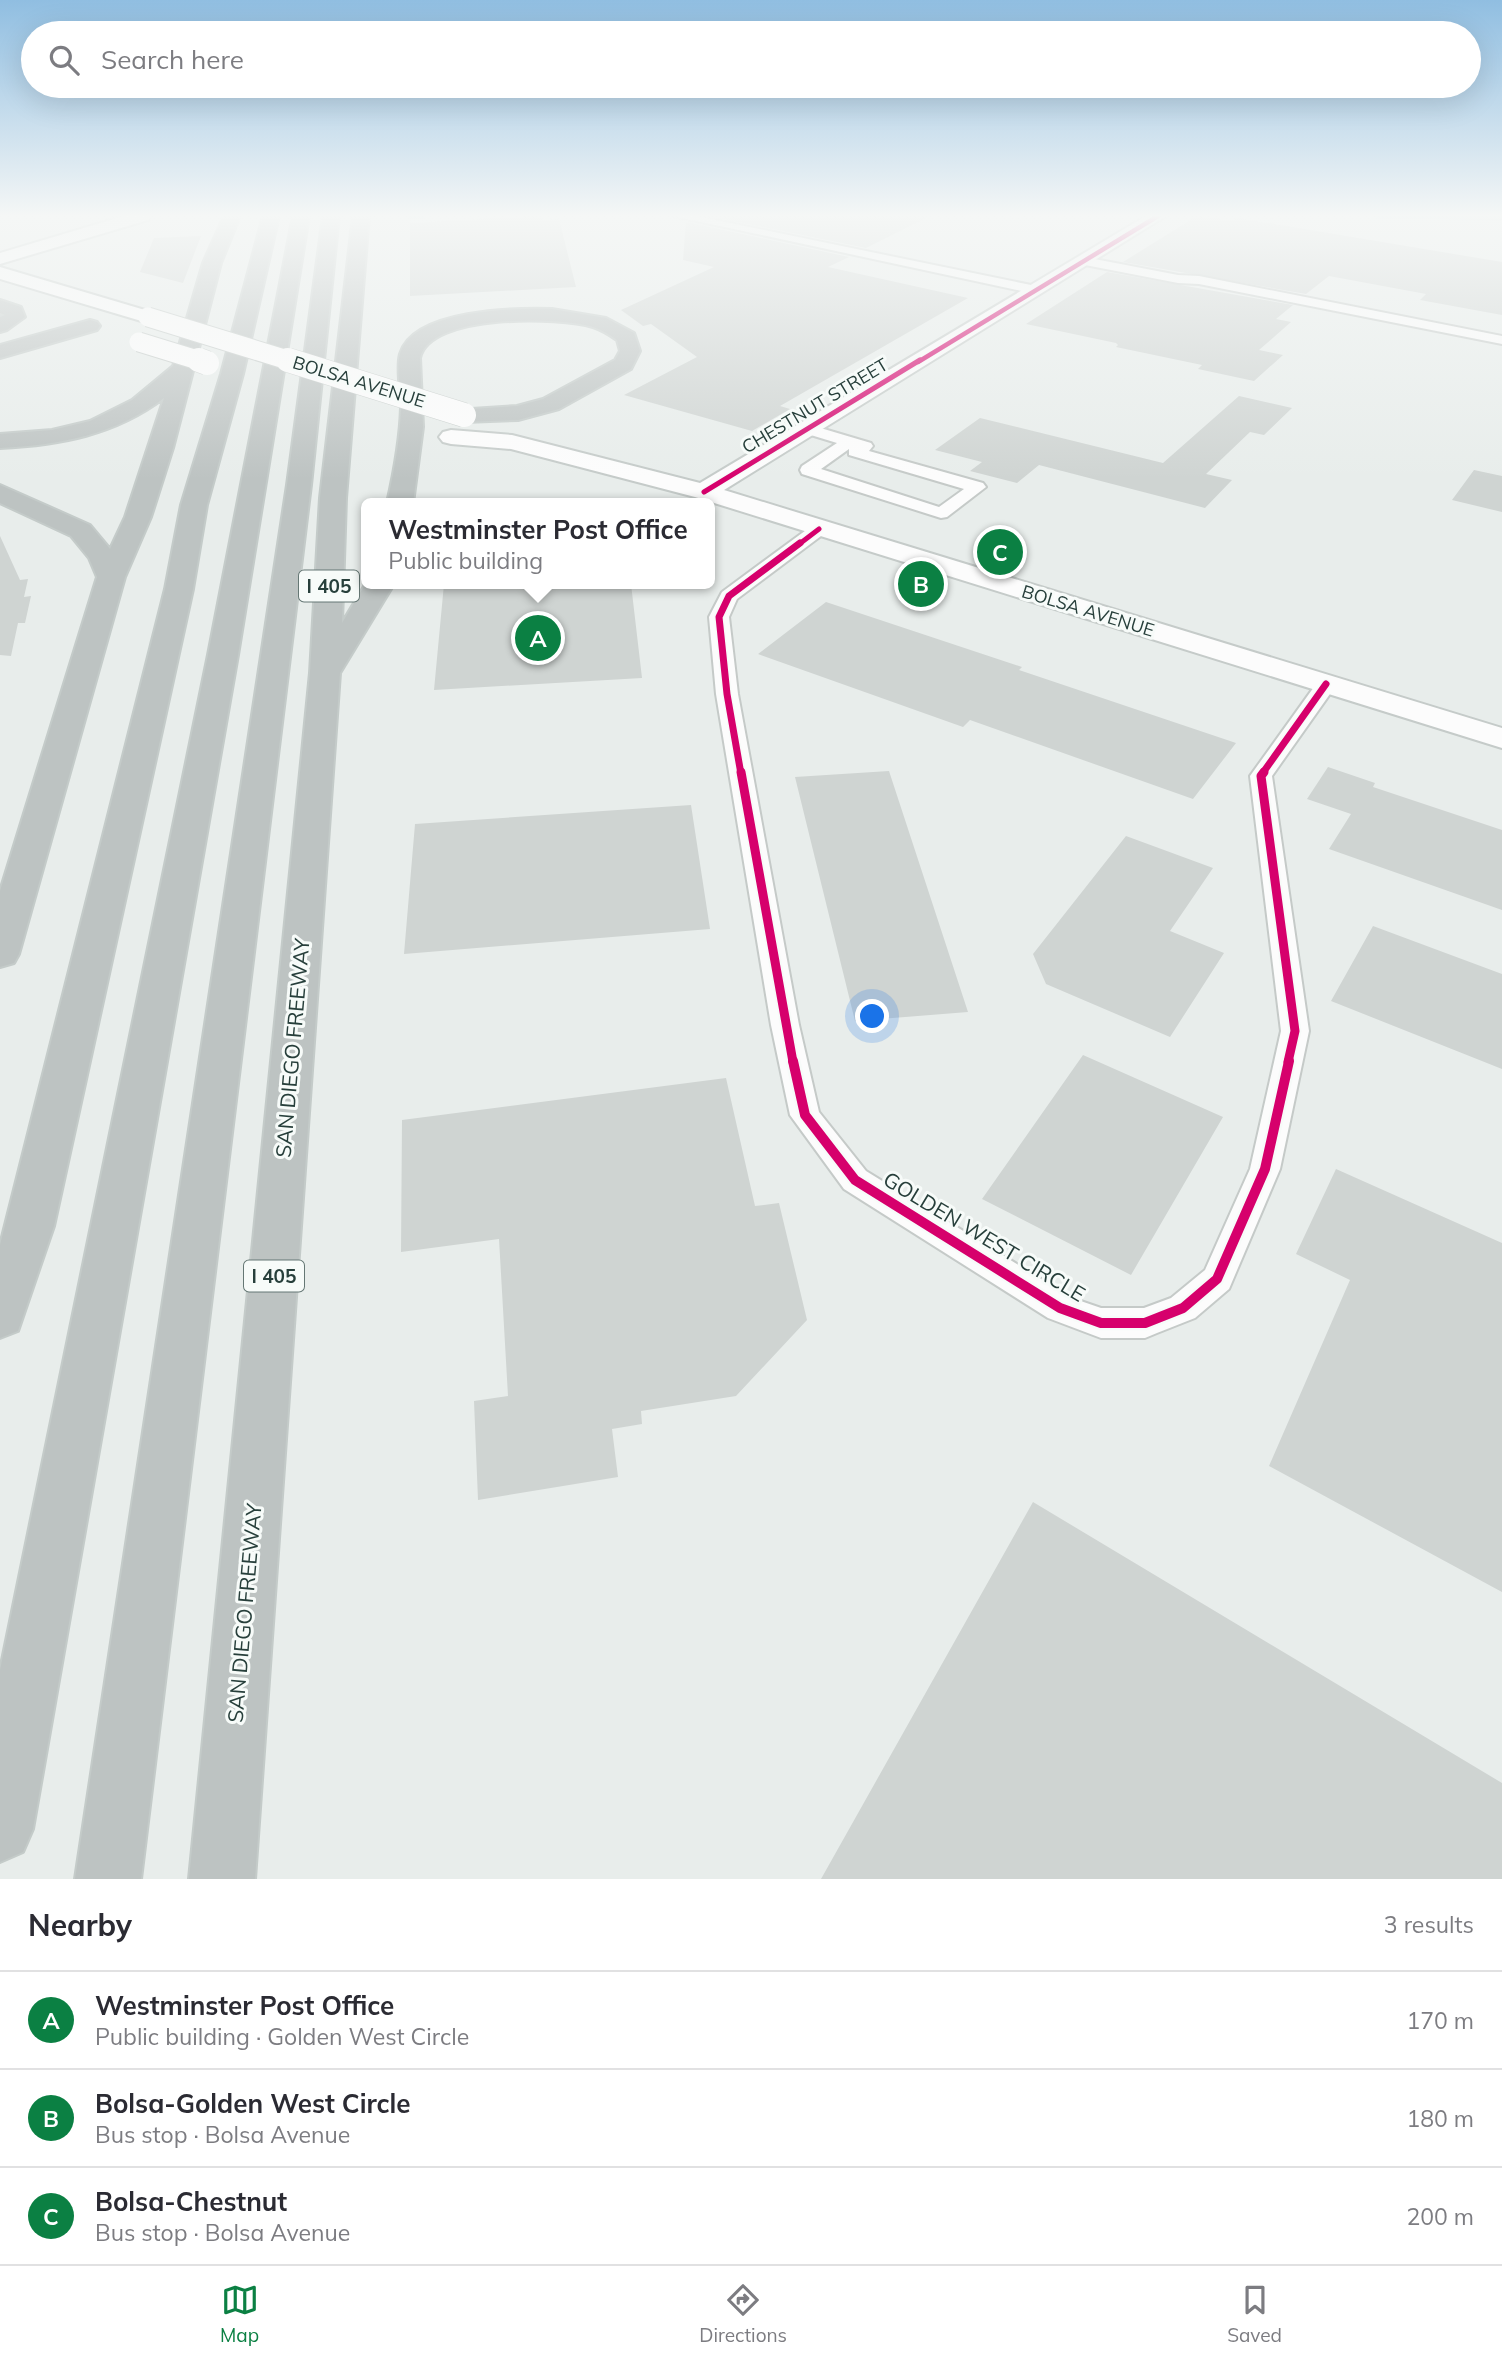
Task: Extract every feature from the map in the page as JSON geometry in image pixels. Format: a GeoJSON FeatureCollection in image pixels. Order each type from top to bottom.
{"type":"FeatureCollection","features":[{"type":"Feature","properties":{"kind":"highway"},"geometry":{"type":"LineString","coordinates":[[0,954],[111,577],[138,517],[161,448],[200,304]]}},
{"type":"Feature","properties":{"kind":"highway"},"geometry":{"type":"LineString","coordinates":[[0,1315],[30,1226],[170,628],[194,505],[232,374],[259,304]]}},
{"type":"Feature","properties":{"kind":"highway"},"geometry":{"type":"LineString","coordinates":[[0,1829],[221,667],[277,304]]}},
{"type":"Feature","properties":{"kind":"highway"},"geometry":{"type":"LineString","coordinates":[[108,1879],[283,585],[299,485],[321,304]]}},
{"type":"Feature","properties":{"kind":"highway","name":"SAN DIEGO FREEWAY"},"geometry":{"type":"LineString","coordinates":[[222,1879],[325,673],[333,498],[352,304]]}},
{"type":"Feature","properties":{"kind":"highway"},"geometry":{"type":"LineString","coordinates":[[0,306],[14,311],[15,317],[0,326]]}},
{"type":"Feature","properties":{"kind":"highway"},"geometry":{"type":"LineString","coordinates":[[401,498],[406,480],[412,381],[410,361],[412,350],[421,341],[452,325],[507,314],[536,313],[595,321],[627,337],[630,352],[623,364],[551,404],[518,413],[464,415]]}},
{"type":"Feature","properties":{"kind":"highway"},"geometry":{"type":"LineString","coordinates":[[0,352],[90,326]]}},
{"type":"Feature","properties":{"kind":"highway"},"geometry":{"type":"LineString","coordinates":[[0,441],[47,437],[106,423],[143,406],[180,371]]}},
{"type":"Feature","properties":{"kind":"highway"},"geometry":{"type":"LineString","coordinates":[[0,493],[81,531],[101,555],[111,577]]}},
{"type":"Feature","properties":{"kind":"highway"},"geometry":{"type":"LineString","coordinates":[[283,585],[307,530],[333,498]]}},
{"type":"Feature","properties":{"kind":"highway"},"geometry":{"type":"LineString","coordinates":[[325,673],[377,589]]}},
{"type":"Feature","properties":{"kind":"main road","name":"BOLSA AVENUE"},"geometry":{"type":"LineString","coordinates":[[23,304],[360,409]]}},
{"type":"Feature","properties":{"kind":"main road","name":"BOLSA AVENUE"},"geometry":{"type":"LineString","coordinates":[[103,304],[464,415],[512,442]]}},
{"type":"Feature","properties":{"kind":"main road","name":"CHESTNUT STREET"},"geometry":{"type":"LineString","coordinates":[[704,492],[1013,304]]}},
{"type":"Feature","properties":{"kind":"main road","name":"BOLSA AVENUE"},"geometry":{"type":"LineString","coordinates":[[386,417],[451,437],[512,442],[704,492],[1502,738]]}},
{"type":"Feature","properties":{"kind":"street"},"geometry":{"type":"LineString","coordinates":[[1319,304],[1502,340]]}},
{"type":"Feature","properties":{"kind":"street"},"geometry":{"type":"LineString","coordinates":[[807,429],[850,441],[865,446],[855,452],[977,487],[942,513],[808,470],[850,441]]}},
{"type":"Feature","properties":{"kind":"street","name":"GOLDEN WEST CIRCLE"},"geometry":{"type":"LineString","coordinates":[[819,529],[729,596],[719,617],[727,694],[785,1025],[805,1115],[855,1180],[1060,1308],[1101,1323],[1144,1323],[1183,1308],[1217,1279],[1265,1169],[1295,1031],[1262,776],[1326,684]]}},
{"type":"Feature","properties":{"kind":"building"},"geometry":{"type":"Polygon","coordinates":[[[635,304],[958,304],[780,406],[790,409],[752,431],[624,395],[697,357],[651,324],[643,326],[621,310],[635,304]]]}},
{"type":"Feature","properties":{"kind":"building"},"geometry":{"type":"Polygon","coordinates":[[[1058,304],[1293,305],[1276,319],[1291,322],[1259,350],[1283,355],[1254,381],[1198,369],[1202,365],[1116,347],[1116,343],[1026,324],[1058,304]]]}},
{"type":"Feature","properties":{"kind":"building"},"geometry":{"type":"Polygon","coordinates":[[[1440,304],[1502,304],[1502,315],[1440,304]]]}},
{"type":"Feature","properties":{"kind":"building"},"geometry":{"type":"Polygon","coordinates":[[[1239,396],[1292,408],[1264,435],[1250,432],[1206,474],[1232,480],[1205,508],[1039,465],[1017,483],[970,471],[982,462],[935,450],[980,418],[1163,463],[1239,396]]]}},
{"type":"Feature","properties":{"kind":"building"},"geometry":{"type":"Polygon","coordinates":[[[1474,470],[1502,476],[1502,512],[1452,500],[1474,470]]]}},
{"type":"Feature","properties":{"kind":"building"},"geometry":{"type":"Polygon","coordinates":[[[0,536],[20,580],[28,579],[24,597],[31,596],[25,623],[18,623],[11,656],[0,655],[0,536]]]}},
{"type":"Feature","properties":{"kind":"building"},"geometry":{"type":"Polygon","coordinates":[[[444,589],[632,589],[642,678],[434,690],[444,589]]]}},
{"type":"Feature","properties":{"kind":"building"},"geometry":{"type":"Polygon","coordinates":[[[826,602],[1022,667],[1019,670],[1236,743],[1193,799],[970,720],[963,727],[758,654],[826,602]]]}},
{"type":"Feature","properties":{"kind":"building"},"geometry":{"type":"Polygon","coordinates":[[[1328,767],[1375,783],[1373,787],[1502,830],[1502,910],[1329,849],[1351,814],[1307,799],[1328,767]]]}},
{"type":"Feature","properties":{"kind":"building"},"geometry":{"type":"Polygon","coordinates":[[[889,771],[968,1012],[855,1021],[795,777],[889,771]]]}},
{"type":"Feature","properties":{"kind":"building"},"geometry":{"type":"Polygon","coordinates":[[[691,805],[710,929],[404,954],[415,824],[691,805]]]}},
{"type":"Feature","properties":{"kind":"building"},"geometry":{"type":"Polygon","coordinates":[[[1126,836],[1213,868],[1170,931],[1224,953],[1170,1037],[1046,984],[1033,954],[1126,836]]]}},
{"type":"Feature","properties":{"kind":"building"},"geometry":{"type":"Polygon","coordinates":[[[1373,926],[1502,974],[1502,1069],[1331,1001],[1373,926]]]}},
{"type":"Feature","properties":{"kind":"building"},"geometry":{"type":"Polygon","coordinates":[[[1083,1055],[1223,1117],[1131,1275],[982,1199],[1083,1055]]]}},
{"type":"Feature","properties":{"kind":"building"},"geometry":{"type":"Polygon","coordinates":[[[726,1078],[755,1206],[779,1203],[807,1320],[736,1396],[641,1411],[642,1424],[612,1429],[618,1477],[478,1500],[474,1401],[508,1396],[499,1239],[401,1252],[402,1120],[726,1078]]]}},
{"type":"Feature","properties":{"kind":"building"},"geometry":{"type":"Polygon","coordinates":[[[1336,1169],[1502,1243],[1502,1592],[1269,1466],[1350,1280],[1296,1254],[1336,1169]]]}},
{"type":"Feature","properties":{"kind":"building"},"geometry":{"type":"Polygon","coordinates":[[[1033,1502],[1502,1783],[1502,1879],[821,1879],[1033,1502]]]}},
{"type":"Feature","properties":{"kind":"cycle path"},"geometry":{"type":"LineString","coordinates":[[704,492],[1014,304]]}},
{"type":"Feature","properties":{"kind":"cycle path"},"geometry":{"type":"LineString","coordinates":[[819,529],[729,596],[719,617],[727,694],[785,1025],[805,1115],[855,1180],[1060,1308],[1101,1323],[1145,1323],[1183,1308],[1217,1279],[1265,1169],[1295,1031],[1261,776],[1326,684]]}},
{"type":"Feature","properties":{"kind":"place","name":"Bolsa-Chestnut"},"geometry":{"type":"Point","coordinates":[1000,552]}},
{"type":"Feature","properties":{"kind":"place","name":"Bolsa-Golden West Circle"},"geometry":{"type":"Point","coordinates":[921,584]}},
{"type":"Feature","properties":{"kind":"place","name":"Westminster Post Office"},"geometry":{"type":"Point","coordinates":[538,638]}}]}
